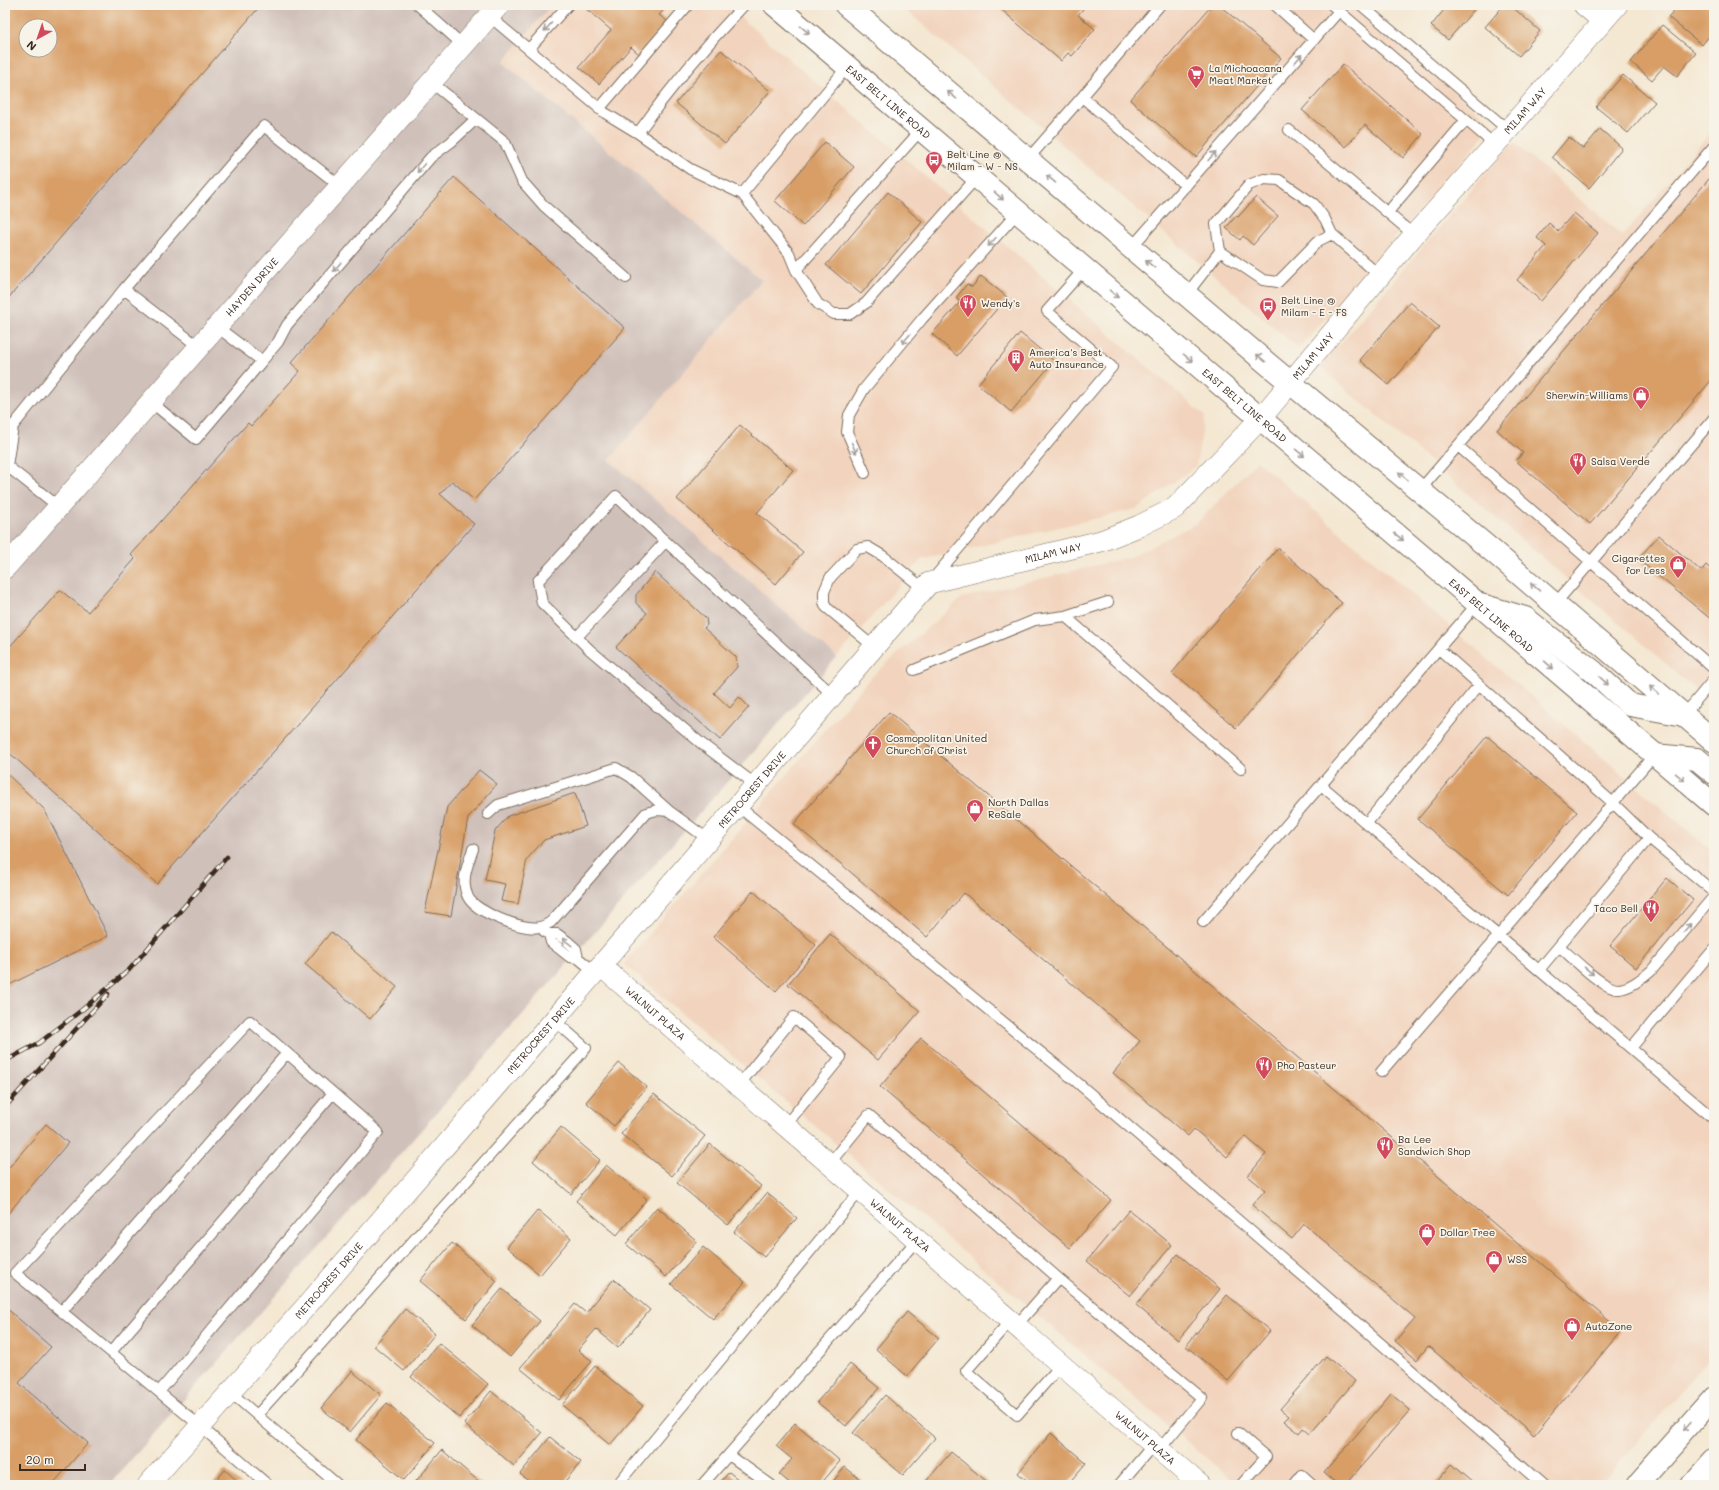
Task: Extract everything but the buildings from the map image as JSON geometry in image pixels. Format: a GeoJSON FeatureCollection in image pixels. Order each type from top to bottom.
{"type":"FeatureCollection","features":[{"type":"Feature","properties":{"kind":"main road","name":"EAST BELT LINE ROAD"},"geometry":{"type":"LineString","coordinates":[[775,5],[1714,805]]}},
{"type":"Feature","properties":{"kind":"main road"},"geometry":{"type":"LineString","coordinates":[[846,5],[1131,248],[1420,490],[1714,740]]}},
{"type":"Feature","properties":{"kind":"main road"},"geometry":{"type":"LineString","coordinates":[[1477,604],[1525,618],[1594,672],[1630,705],[1684,715]]}},
{"type":"Feature","properties":{"kind":"main road"},"geometry":{"type":"LineString","coordinates":[[1654,755],[1697,759],[1714,773]]}},
{"type":"Feature","properties":{"kind":"main road"},"geometry":{"type":"LineString","coordinates":[[1636,1485],[1714,1397]]}},
{"type":"Feature","properties":{"kind":"main road"},"geometry":{"type":"LineString","coordinates":[[1691,1485],[1714,1459]]}},
{"type":"Feature","properties":{"kind":"street"},"geometry":{"type":"LineString","coordinates":[[1584,5],[1603,21]]}},
{"type":"Feature","properties":{"kind":"street","name":"MILAM WAY"},"geometry":{"type":"LineString","coordinates":[[927,586],[1101,541],[1139,526],[1174,508],[1260,419],[1414,234],[1502,138],[1616,5]]}},
{"type":"Feature","properties":{"kind":"street","name":"HAYDEN DRIVE"},"geometry":{"type":"LineString","coordinates":[[5,568],[494,10]]}},
{"type":"Feature","properties":{"kind":"street","name":"METROCREST DRIVE"},"geometry":{"type":"LineString","coordinates":[[148,1485],[554,1020],[927,586]]}},
{"type":"Feature","properties":{"kind":"street","name":"WALNUT PLAZA"},"geometry":{"type":"LineString","coordinates":[[598,969],[739,1086],[1200,1485]]}},
{"type":"Feature","properties":{"kind":"lane"},"geometry":{"type":"LineString","coordinates":[[418,5],[464,46]]}},
{"type":"Feature","properties":{"kind":"lane"},"geometry":{"type":"LineString","coordinates":[[529,49],[568,5]]}},
{"type":"Feature","properties":{"kind":"lane"},"geometry":{"type":"LineString","coordinates":[[599,109],[688,5]]}},
{"type":"Feature","properties":{"kind":"lane"},"geometry":{"type":"LineString","coordinates":[[638,133],[661,100],[744,5]]}},
{"type":"Feature","properties":{"kind":"lane"},"geometry":{"type":"LineString","coordinates":[[1028,160],[1160,5]]}},
{"type":"Feature","properties":{"kind":"lane"},"geometry":{"type":"LineString","coordinates":[[1275,5],[1314,40]]}},
{"type":"Feature","properties":{"kind":"lane"},"geometry":{"type":"LineString","coordinates":[[1361,5],[1502,138]]}},
{"type":"Feature","properties":{"kind":"lane"},"geometry":{"type":"LineString","coordinates":[[1131,248],[1314,40],[1336,8],[1466,120],[1502,138]]}},
{"type":"Feature","properties":{"kind":"lane"},"geometry":{"type":"LineString","coordinates":[[494,10],[529,49],[599,109],[638,133],[690,169],[742,194],[789,253],[796,270],[818,304],[834,314],[850,314],[866,303],[977,177]]}},
{"type":"Feature","properties":{"kind":"lane"},"geometry":{"type":"LineString","coordinates":[[742,194],[847,67]]}},
{"type":"Feature","properties":{"kind":"lane"},"geometry":{"type":"LineString","coordinates":[[431,82],[505,142],[522,181],[544,206],[626,278]]}},
{"type":"Feature","properties":{"kind":"lane"},"geometry":{"type":"LineString","coordinates":[[1082,97],[1186,186]]}},
{"type":"Feature","properties":{"kind":"lane"},"geometry":{"type":"LineString","coordinates":[[151,402],[196,439],[278,342],[287,325],[430,157],[451,142],[476,119]]}},
{"type":"Feature","properties":{"kind":"lane"},"geometry":{"type":"LineString","coordinates":[[1388,212],[1466,120]]}},
{"type":"Feature","properties":{"kind":"lane"},"geometry":{"type":"LineString","coordinates":[[59,507],[6,467],[13,426],[124,289],[264,126],[340,186]]}},
{"type":"Feature","properties":{"kind":"lane"},"geometry":{"type":"LineString","coordinates":[[796,270],[921,130]]}},
{"type":"Feature","properties":{"kind":"lane"},"geometry":{"type":"LineString","coordinates":[[1289,130],[1414,234]]}},
{"type":"Feature","properties":{"kind":"lane"},"geometry":{"type":"LineString","coordinates":[[1420,490],[1714,146]]}},
{"type":"Feature","properties":{"kind":"lane"},"geometry":{"type":"LineString","coordinates":[[1186,294],[1220,251],[1216,224],[1248,185],[1264,179],[1278,180],[1314,204],[1325,219],[1332,234],[1380,276]]}},
{"type":"Feature","properties":{"kind":"lane"},"geometry":{"type":"LineString","coordinates":[[865,473],[847,432],[849,415],[864,389],[922,319],[1018,212]]}},
{"type":"Feature","properties":{"kind":"lane"},"geometry":{"type":"LineString","coordinates":[[1220,251],[1263,280],[1278,282],[1318,241],[1332,234]]}},
{"type":"Feature","properties":{"kind":"lane"},"geometry":{"type":"LineString","coordinates":[[874,647],[826,607],[824,602],[824,592],[830,578],[857,549],[868,547],[927,586],[1112,367],[1047,311],[1084,269]]}},
{"type":"Feature","properties":{"kind":"lane"},"geometry":{"type":"LineString","coordinates":[[124,289],[199,347]]}},
{"type":"Feature","properties":{"kind":"lane"},"geometry":{"type":"LineString","coordinates":[[217,327],[262,361]]}},
{"type":"Feature","properties":{"kind":"lane"},"geometry":{"type":"LineString","coordinates":[[1555,604],[1714,418]]}},
{"type":"Feature","properties":{"kind":"lane"},"geometry":{"type":"LineString","coordinates":[[1458,446],[1714,669]]}},
{"type":"Feature","properties":{"kind":"lane"},"geometry":{"type":"LineString","coordinates":[[756,785],[702,744],[590,650],[542,603],[538,580],[616,496],[664,542],[833,695]]}},
{"type":"Feature","properties":{"kind":"lane"},"geometry":{"type":"LineString","coordinates":[[577,637],[664,542]]}},
{"type":"Feature","properties":{"kind":"lane"},"geometry":{"type":"LineString","coordinates":[[914,670],[1035,620],[1065,616],[1108,602]]}},
{"type":"Feature","properties":{"kind":"lane"},"geometry":{"type":"LineString","coordinates":[[1203,922],[1477,604]]}},
{"type":"Feature","properties":{"kind":"lane"},"geometry":{"type":"LineString","coordinates":[[1065,616],[1241,769]]}},
{"type":"Feature","properties":{"kind":"lane"},"geometry":{"type":"LineString","coordinates":[[1439,649],[1613,803],[1649,838],[1714,892]]}},
{"type":"Feature","properties":{"kind":"lane"},"geometry":{"type":"LineString","coordinates":[[1684,715],[1714,679]]}},
{"type":"Feature","properties":{"kind":"lane"},"geometry":{"type":"LineString","coordinates":[[1366,824],[1479,685]]}},
{"type":"Feature","properties":{"kind":"lane"},"geometry":{"type":"LineString","coordinates":[[1382,1072],[1654,755]]}},
{"type":"Feature","properties":{"kind":"lane"},"geometry":{"type":"LineString","coordinates":[[488,814],[498,806],[616,768],[631,777],[669,811],[709,840]]}},
{"type":"Feature","properties":{"kind":"lane"},"geometry":{"type":"LineString","coordinates":[[1321,785],[1714,1119]]}},
{"type":"Feature","properties":{"kind":"lane"},"geometry":{"type":"LineString","coordinates":[[738,806],[1072,1078],[1303,1276],[1543,1485]]}},
{"type":"Feature","properties":{"kind":"lane"},"geometry":{"type":"LineString","coordinates":[[539,928],[551,922],[646,813],[657,810],[669,811]]}},
{"type":"Feature","properties":{"kind":"lane"},"geometry":{"type":"LineString","coordinates":[[1539,970],[1649,838]]}},
{"type":"Feature","properties":{"kind":"lane"},"geometry":{"type":"LineString","coordinates":[[473,849],[464,879],[468,898],[483,911],[518,925],[539,928],[549,934],[551,942],[570,957],[578,958],[598,969]]}},
{"type":"Feature","properties":{"kind":"lane"},"geometry":{"type":"LineString","coordinates":[[1559,946],[1608,987],[1619,989],[1640,981],[1651,971],[1711,900]]}},
{"type":"Feature","properties":{"kind":"lane"},"geometry":{"type":"LineString","coordinates":[[1631,1048],[1714,949]]}},
{"type":"Feature","properties":{"kind":"lane"},"geometry":{"type":"LineString","coordinates":[[739,1086],[794,1017],[841,1057],[785,1126]]}},
{"type":"Feature","properties":{"kind":"lane"},"geometry":{"type":"LineString","coordinates":[[257,1415],[586,1048],[554,1020]]}},
{"type":"Feature","properties":{"kind":"lane"},"geometry":{"type":"LineString","coordinates":[[159,1392],[378,1132],[250,1021],[15,1273],[200,1426],[268,1485]]}},
{"type":"Feature","properties":{"kind":"lane"},"geometry":{"type":"LineString","coordinates":[[62,1311],[287,1053]]}},
{"type":"Feature","properties":{"kind":"lane"},"geometry":{"type":"LineString","coordinates":[[111,1352],[333,1093]]}},
{"type":"Feature","properties":{"kind":"lane"},"geometry":{"type":"LineString","coordinates":[[829,1164],[869,1115],[1058,1278],[1202,1398],[1156,1448],[1119,1485]]}},
{"type":"Feature","properties":{"kind":"lane"},"geometry":{"type":"LineString","coordinates":[[616,1485],[860,1191]]}},
{"type":"Feature","properties":{"kind":"lane"},"geometry":{"type":"LineString","coordinates":[[702,1485],[917,1240]]}},
{"type":"Feature","properties":{"kind":"lane"},"geometry":{"type":"LineString","coordinates":[[1058,1278],[966,1371],[1017,1415],[1061,1365]]}},
{"type":"Feature","properties":{"kind":"lane"},"geometry":{"type":"LineString","coordinates":[[230,1392],[338,1485]]}},
{"type":"Feature","properties":{"kind":"lane"},"geometry":{"type":"LineString","coordinates":[[1238,1433],[1266,1457],[1241,1485]]}},
{"type":"Feature","properties":{"kind":"lane"},"geometry":{"type":"LineString","coordinates":[[729,1455],[771,1485]]}},
{"type":"Feature","properties":{"kind":"lane"},"geometry":{"type":"LineString","coordinates":[[1294,1485],[1302,1476],[1313,1485]]}},
{"type":"Feature","properties":{"kind":"shaded area"},"geometry":{"type":"Polygon","coordinates":[[[5,5],[551,5],[503,62],[762,280],[609,460],[837,657],[109,1485],[5,1485],[5,5]]]}},
{"type":"Feature","properties":{"kind":"shaded area"},"geometry":{"type":"Polygon","coordinates":[[[551,5],[726,5],[1205,416],[1196,466],[1136,509],[921,560],[837,657],[608,460],[762,280],[503,62],[551,5]]]}},
{"type":"Feature","properties":{"kind":"shaded area"},"geometry":{"type":"Polygon","coordinates":[[[900,5],[1352,5],[1493,125],[1299,349],[900,5]]]}},
{"type":"Feature","properties":{"kind":"shaded area"},"geometry":{"type":"Polygon","coordinates":[[[1714,128],[1714,705],[1320,367],[1513,142],[1623,236],[1714,128]]]}},
{"type":"Feature","properties":{"kind":"shaded area"},"geometry":{"type":"Polygon","coordinates":[[[1257,461],[1714,853],[1714,1353],[1600,1485],[1238,1485],[624,964],[870,678],[962,598],[1130,557],[1197,523],[1257,461]]]}},
{"type":"Feature","properties":{"kind":"railway"},"geometry":{"type":"LineString","coordinates":[[5,1061],[39,1043],[83,1009],[129,970],[227,857]]}},
{"type":"Feature","properties":{"kind":"railway"},"geometry":{"type":"LineString","coordinates":[[5,1107],[108,994]]}},
{"type":"Feature","properties":{"kind":"place","name":"La Michoacana Meat Market"},"geometry":{"type":"Point","coordinates":[1196,89]}},
{"type":"Feature","properties":{"kind":"place","name":"Belt Line @ Milam - W - NS"},"geometry":{"type":"Point","coordinates":[934,175]}},
{"type":"Feature","properties":{"kind":"place","name":"Wendy's"},"geometry":{"type":"Point","coordinates":[968,318]}},
{"type":"Feature","properties":{"kind":"place","name":"Belt Line @ Milam - E - FS"},"geometry":{"type":"Point","coordinates":[1268,321]}},
{"type":"Feature","properties":{"kind":"place","name":"America's Best Auto Insurance"},"geometry":{"type":"Point","coordinates":[1016,373]}},
{"type":"Feature","properties":{"kind":"place","name":"Sherwin-Williams"},"geometry":{"type":"Point","coordinates":[1641,410]}},
{"type":"Feature","properties":{"kind":"place","name":"Salsa Verde"},"geometry":{"type":"Point","coordinates":[1578,476]}},
{"type":"Feature","properties":{"kind":"place","name":"Cigarettes for Less"},"geometry":{"type":"Point","coordinates":[1678,579]}},
{"type":"Feature","properties":{"kind":"place","name":"Cosmopolitan United Church of Christ"},"geometry":{"type":"Point","coordinates":[873,759]}},
{"type":"Feature","properties":{"kind":"place","name":"North Dallas ReSale"},"geometry":{"type":"Point","coordinates":[975,823]}},
{"type":"Feature","properties":{"kind":"place","name":"Taco Bell"},"geometry":{"type":"Point","coordinates":[1651,923]}},
{"type":"Feature","properties":{"kind":"place","name":"Pho Pasteur"},"geometry":{"type":"Point","coordinates":[1264,1080]}},
{"type":"Feature","properties":{"kind":"place","name":"Ba Lee Sandwich Shop"},"geometry":{"type":"Point","coordinates":[1385,1160]}},
{"type":"Feature","properties":{"kind":"place","name":"Dollar Tree"},"geometry":{"type":"Point","coordinates":[1427,1247]}},
{"type":"Feature","properties":{"kind":"place","name":"WSS"},"geometry":{"type":"Point","coordinates":[1494,1274]}},
{"type":"Feature","properties":{"kind":"place","name":"AutoZone"},"geometry":{"type":"Point","coordinates":[1572,1341]}}]}
